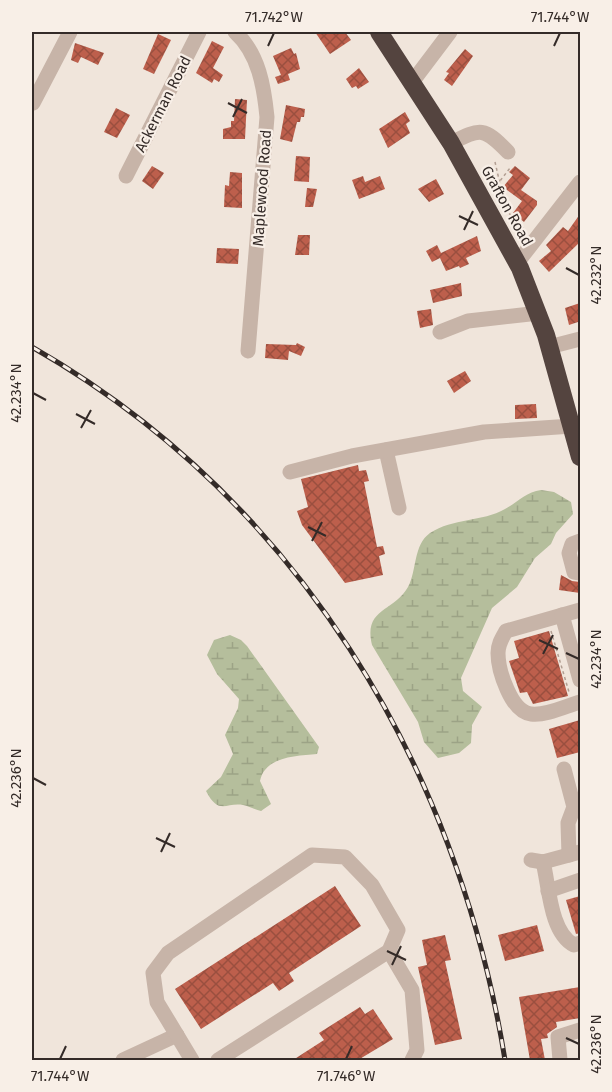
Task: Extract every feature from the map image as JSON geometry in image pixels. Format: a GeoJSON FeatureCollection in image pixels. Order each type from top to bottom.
{"type":"FeatureCollection","features":[{"type":"Feature","properties":{"kind":"highway","name":"Grafton Road"},"geometry":{"type":"LineString","coordinates":[[380,32],[451,143],[518,263],[539,313],[580,457]]}},
{"type":"Feature","properties":{"kind":"street"},"geometry":{"type":"LineString","coordinates":[[33,103],[70,32]]}},
{"type":"Feature","properties":{"kind":"street","name":"Ackerman Road"},"geometry":{"type":"LineString","coordinates":[[126,176],[200,32]]}},
{"type":"Feature","properties":{"kind":"street","name":"Maplewood Road"},"geometry":{"type":"LineString","coordinates":[[235,32],[253,56],[262,84],[267,117],[248,351]]}},
{"type":"Feature","properties":{"kind":"street"},"geometry":{"type":"LineString","coordinates":[[413,81],[450,32]]}},
{"type":"Feature","properties":{"kind":"street"},"geometry":{"type":"LineString","coordinates":[[451,143],[475,130],[491,134],[508,152]]}},
{"type":"Feature","properties":{"kind":"street"},"geometry":{"type":"LineString","coordinates":[[518,263],[580,182]]}},
{"type":"Feature","properties":{"kind":"street"},"geometry":{"type":"LineString","coordinates":[[440,332],[468,321],[539,313]]}},
{"type":"Feature","properties":{"kind":"street"},"geometry":{"type":"LineString","coordinates":[[549,346],[580,339]]}},
{"type":"Feature","properties":{"kind":"street"},"geometry":{"type":"LineString","coordinates":[[290,472],[386,450],[570,420]]}},
{"type":"Feature","properties":{"kind":"street"},"geometry":{"type":"LineString","coordinates":[[386,450],[399,508]]}},
{"type":"Feature","properties":{"kind":"street"},"geometry":{"type":"LineString","coordinates":[[580,541],[572,544],[568,553],[574,572],[580,573]]}},
{"type":"Feature","properties":{"kind":"street"},"geometry":{"type":"LineString","coordinates":[[575,699],[531,714],[519,711],[512,703],[498,655],[500,641],[506,631],[580,610]]}},
{"type":"Feature","properties":{"kind":"street"},"geometry":{"type":"LineString","coordinates":[[562,615],[580,680]]}},
{"type":"Feature","properties":{"kind":"street"},"geometry":{"type":"LineString","coordinates":[[564,769],[574,807],[575,854],[537,861],[548,891],[550,904],[565,938],[574,945],[580,943]]}},
{"type":"Feature","properties":{"kind":"street"},"geometry":{"type":"LineString","coordinates":[[192,1060],[157,1002],[153,973],[168,953],[312,855],[345,856],[372,885],[398,930],[389,951],[218,1060]]}},
{"type":"Feature","properties":{"kind":"street"},"geometry":{"type":"LineString","coordinates":[[548,891],[577,884]]}},
{"type":"Feature","properties":{"kind":"street"},"geometry":{"type":"LineString","coordinates":[[389,951],[412,990],[417,1050],[412,1060]]}},
{"type":"Feature","properties":{"kind":"street"},"geometry":{"type":"LineString","coordinates":[[560,1060],[558,1037],[580,1030]]}},
{"type":"Feature","properties":{"kind":"street"},"geometry":{"type":"LineString","coordinates":[[123,1060],[177,1035]]}},
{"type":"Feature","properties":{"kind":"path"},"geometry":{"type":"LineString","coordinates":[[495,162],[498,184],[509,216],[528,232]]}},
{"type":"Feature","properties":{"kind":"path"},"geometry":{"type":"LineString","coordinates":[[491,193],[510,168]]}},
{"type":"Feature","properties":{"kind":"path"},"geometry":{"type":"LineString","coordinates":[[550,627],[575,699]]}},
{"type":"Feature","properties":{"kind":"green space"},"geometry":{"type":"Polygon","coordinates":[[[541,490],[554,492],[571,502],[573,514],[556,533],[551,544],[535,558],[517,587],[492,608],[461,678],[463,691],[482,707],[472,725],[471,743],[459,753],[438,758],[424,742],[418,722],[372,645],[370,633],[372,624],[376,617],[408,587],[418,551],[430,533],[448,525],[496,513],[526,495],[541,490]]]}},
{"type":"Feature","properties":{"kind":"green space"},"geometry":{"type":"Polygon","coordinates":[[[230,635],[247,646],[319,747],[317,754],[283,759],[268,767],[260,781],[271,804],[261,811],[243,805],[219,806],[206,791],[221,777],[233,754],[225,735],[238,708],[239,699],[217,674],[207,655],[214,640],[230,635]]]}},
{"type":"Feature","properties":{"kind":"building"},"geometry":{"type":"Polygon","coordinates":[[[315,32],[345,32],[351,40],[330,54],[315,32]]]}},
{"type":"Feature","properties":{"kind":"building"},"geometry":{"type":"Polygon","coordinates":[[[158,34],[171,40],[154,74],[143,69],[158,34]]]}},
{"type":"Feature","properties":{"kind":"building"},"geometry":{"type":"Polygon","coordinates":[[[212,41],[224,47],[213,68],[223,75],[219,82],[214,79],[212,83],[196,73],[212,41]]]}},
{"type":"Feature","properties":{"kind":"building"},"geometry":{"type":"Polygon","coordinates":[[[75,43],[104,53],[98,65],[81,57],[78,63],[71,60],[75,43]]]}},
{"type":"Feature","properties":{"kind":"building"},"geometry":{"type":"Polygon","coordinates":[[[291,48],[294,54],[296,53],[300,69],[288,74],[290,80],[278,84],[275,77],[281,75],[273,56],[291,48]]]}},
{"type":"Feature","properties":{"kind":"building"},"geometry":{"type":"Polygon","coordinates":[[[465,49],[473,56],[452,86],[444,80],[449,73],[446,72],[465,49]]]}},
{"type":"Feature","properties":{"kind":"building"},"geometry":{"type":"Polygon","coordinates":[[[359,68],[369,82],[358,89],[356,86],[352,88],[346,79],[359,68]]]}},
{"type":"Feature","properties":{"kind":"building"},"geometry":{"type":"Polygon","coordinates":[[[235,99],[247,100],[245,139],[223,139],[223,129],[231,127],[231,121],[234,121],[235,99]]]}},
{"type":"Feature","properties":{"kind":"building"},"geometry":{"type":"Polygon","coordinates":[[[286,105],[305,109],[304,117],[297,122],[292,142],[280,139],[286,105]]]}},
{"type":"Feature","properties":{"kind":"building"},"geometry":{"type":"Polygon","coordinates":[[[116,108],[130,115],[117,138],[104,132],[116,108]]]}},
{"type":"Feature","properties":{"kind":"building"},"geometry":{"type":"Polygon","coordinates":[[[405,112],[410,121],[406,124],[410,133],[388,148],[379,129],[405,112]]]}},
{"type":"Feature","properties":{"kind":"building"},"geometry":{"type":"Polygon","coordinates":[[[296,156],[310,157],[309,182],[294,181],[296,156]]]}},
{"type":"Feature","properties":{"kind":"building"},"geometry":{"type":"Polygon","coordinates":[[[152,166],[164,173],[153,189],[142,181],[152,166]]]}},
{"type":"Feature","properties":{"kind":"building"},"geometry":{"type":"Polygon","coordinates":[[[515,166],[530,178],[521,190],[537,201],[537,205],[524,222],[513,213],[522,201],[503,187],[513,175],[509,172],[515,166]]]}},
{"type":"Feature","properties":{"kind":"building"},"geometry":{"type":"Polygon","coordinates":[[[230,172],[242,173],[242,208],[224,207],[225,185],[229,186],[230,172]]]}},
{"type":"Feature","properties":{"kind":"building"},"geometry":{"type":"Polygon","coordinates":[[[363,176],[365,182],[380,176],[385,189],[359,199],[352,180],[363,176]]]}},
{"type":"Feature","properties":{"kind":"building"},"geometry":{"type":"Polygon","coordinates":[[[436,179],[444,194],[429,202],[418,189],[436,179]]]}},
{"type":"Feature","properties":{"kind":"building"},"geometry":{"type":"Polygon","coordinates":[[[307,188],[317,189],[313,207],[305,207],[307,188]]]}},
{"type":"Feature","properties":{"kind":"building"},"geometry":{"type":"Polygon","coordinates":[[[580,214],[580,242],[549,272],[539,261],[551,251],[546,245],[563,227],[568,231],[580,214]]]}},
{"type":"Feature","properties":{"kind":"building"},"geometry":{"type":"Polygon","coordinates":[[[298,235],[310,235],[309,255],[295,255],[298,235]]]}},
{"type":"Feature","properties":{"kind":"building"},"geometry":{"type":"Polygon","coordinates":[[[477,236],[481,251],[466,258],[469,264],[460,268],[459,266],[446,271],[440,258],[432,262],[426,251],[437,245],[441,253],[477,236]]]}},
{"type":"Feature","properties":{"kind":"building"},"geometry":{"type":"Polygon","coordinates":[[[217,248],[239,249],[238,264],[216,263],[217,248]]]}},
{"type":"Feature","properties":{"kind":"building"},"geometry":{"type":"Polygon","coordinates":[[[461,283],[462,296],[433,303],[430,290],[461,283]]]}},
{"type":"Feature","properties":{"kind":"building"},"geometry":{"type":"Polygon","coordinates":[[[580,303],[578,322],[569,325],[565,308],[580,303]]]}},
{"type":"Feature","properties":{"kind":"building"},"geometry":{"type":"Polygon","coordinates":[[[431,309],[433,325],[420,328],[417,311],[431,309]]]}},
{"type":"Feature","properties":{"kind":"building"},"geometry":{"type":"Polygon","coordinates":[[[297,343],[305,347],[301,356],[289,351],[288,360],[265,358],[266,344],[296,345],[297,343]]]}},
{"type":"Feature","properties":{"kind":"building"},"geometry":{"type":"Polygon","coordinates":[[[465,371],[471,381],[454,393],[447,381],[465,371]]]}},
{"type":"Feature","properties":{"kind":"building"},"geometry":{"type":"Polygon","coordinates":[[[536,404],[537,418],[515,419],[515,405],[536,404]]]}},
{"type":"Feature","properties":{"kind":"building"},"geometry":{"type":"Polygon","coordinates":[[[358,465],[359,471],[366,470],[369,481],[364,482],[377,547],[383,546],[385,554],[379,556],[383,575],[345,583],[302,525],[297,511],[308,507],[301,479],[358,465]]]}},
{"type":"Feature","properties":{"kind":"building"},"geometry":{"type":"Polygon","coordinates":[[[561,575],[572,581],[580,582],[580,593],[559,590],[561,575]]]}},
{"type":"Feature","properties":{"kind":"building"},"geometry":{"type":"Polygon","coordinates":[[[549,631],[568,696],[533,704],[527,692],[520,693],[509,661],[519,658],[514,641],[549,631]]]}},
{"type":"Feature","properties":{"kind":"building"},"geometry":{"type":"Polygon","coordinates":[[[580,720],[580,752],[557,758],[549,729],[580,720]]]}},
{"type":"Feature","properties":{"kind":"building"},"geometry":{"type":"Polygon","coordinates":[[[335,886],[361,926],[289,973],[294,981],[279,991],[273,983],[201,1029],[175,989],[335,886]]]}},
{"type":"Feature","properties":{"kind":"building"},"geometry":{"type":"Polygon","coordinates":[[[580,896],[580,933],[576,934],[566,900],[580,896]]]}},
{"type":"Feature","properties":{"kind":"building"},"geometry":{"type":"Polygon","coordinates":[[[537,925],[544,951],[505,961],[498,935],[537,925]]]}},
{"type":"Feature","properties":{"kind":"building"},"geometry":{"type":"Polygon","coordinates":[[[445,935],[451,960],[445,961],[462,1039],[435,1045],[418,967],[427,965],[422,940],[445,935]]]}},
{"type":"Feature","properties":{"kind":"building"},"geometry":{"type":"Polygon","coordinates":[[[580,987],[580,1018],[556,1022],[557,1027],[547,1034],[548,1038],[541,1039],[545,1060],[530,1060],[519,997],[580,987]]]}},
{"type":"Feature","properties":{"kind":"building"},"geometry":{"type":"Polygon","coordinates":[[[360,1007],[365,1014],[373,1009],[393,1039],[358,1060],[293,1060],[324,1040],[319,1033],[360,1007]]]}},
{"type":"Feature","properties":{"kind":"railway"},"geometry":{"type":"LineString","coordinates":[[32,347],[126,409],[211,480],[285,561],[350,649],[404,744],[448,845],[482,950],[505,1060]]}}]}
